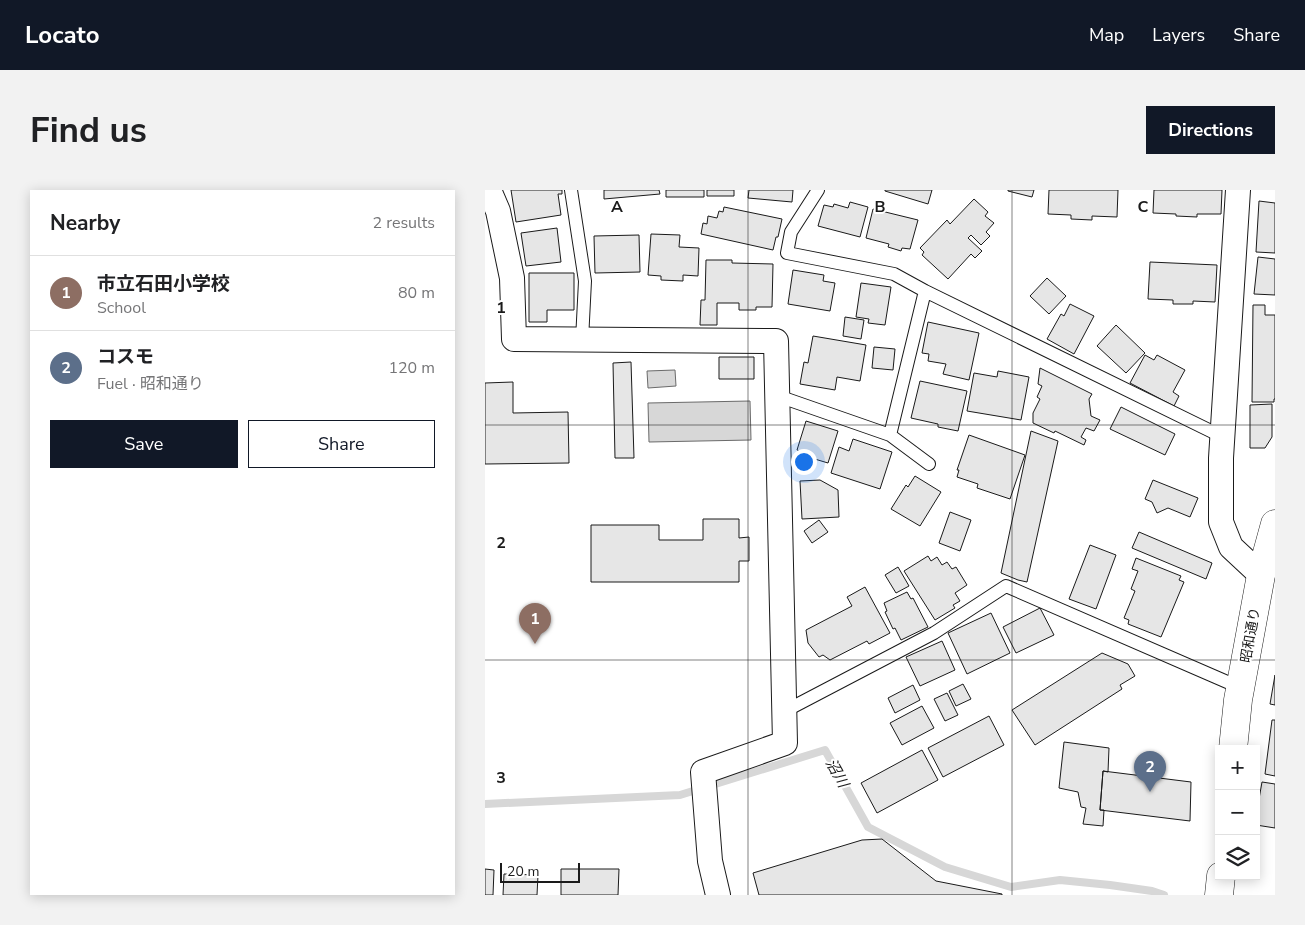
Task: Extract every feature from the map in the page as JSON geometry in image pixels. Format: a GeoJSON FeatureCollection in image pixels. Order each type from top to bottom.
{"type":"FeatureCollection","features":[{"type":"Feature","properties":{"kind":"street"},"geometry":{"type":"LineString","coordinates":[[489,190],[498,211],[512,278],[514,339],[776,341],[785,743],[703,772],[710,861],[717,895]]}},
{"type":"Feature","properties":{"kind":"street"},"geometry":{"type":"LineString","coordinates":[[1238,190],[1223,436],[1221,522],[1231,547],[1261,575]]}},
{"type":"Feature","properties":{"kind":"street","name":"昭和通り"},"geometry":{"type":"LineString","coordinates":[[1234,745],[1241,688],[1261,575],[1275,524]]}},
{"type":"Feature","properties":{"kind":"lane"},"geometry":{"type":"LineString","coordinates":[[571,190],[585,282],[582,340]]}},
{"type":"Feature","properties":{"kind":"lane"},"geometry":{"type":"LineString","coordinates":[[818,190],[791,232],[787,253],[894,274],[925,291],[1223,436]]}},
{"type":"Feature","properties":{"kind":"lane"},"geometry":{"type":"LineString","coordinates":[[890,435],[925,291]]}},
{"type":"Feature","properties":{"kind":"lane"},"geometry":{"type":"LineString","coordinates":[[778,396],[890,435],[929,464]]}},
{"type":"Feature","properties":{"kind":"lane"},"geometry":{"type":"LineString","coordinates":[[785,711],[933,633],[1006,586],[1241,688]]}},
{"type":"Feature","properties":{"kind":"shaded area"},"geometry":{"type":"Polygon","coordinates":[[[675,370],[676,386],[648,388],[647,371],[675,370]]]}},
{"type":"Feature","properties":{"kind":"shaded area"},"geometry":{"type":"Polygon","coordinates":[[[750,401],[751,440],[649,442],[648,403],[750,401]]]}},
{"type":"Feature","properties":{"kind":"building"},"geometry":{"type":"Polygon","coordinates":[[[511,190],[562,190],[562,194],[558,194],[561,215],[516,222],[511,190]]]}},
{"type":"Feature","properties":{"kind":"building"},"geometry":{"type":"Polygon","coordinates":[[[604,190],[659,190],[660,194],[604,199],[604,190]]]}},
{"type":"Feature","properties":{"kind":"building"},"geometry":{"type":"Polygon","coordinates":[[[666,190],[704,190],[704,197],[666,197],[666,190]]]}},
{"type":"Feature","properties":{"kind":"building"},"geometry":{"type":"Polygon","coordinates":[[[707,190],[734,190],[734,196],[707,196],[707,190]]]}},
{"type":"Feature","properties":{"kind":"building"},"geometry":{"type":"Polygon","coordinates":[[[749,190],[793,190],[792,202],[748,198],[749,190]]]}},
{"type":"Feature","properties":{"kind":"building"},"geometry":{"type":"Polygon","coordinates":[[[885,190],[932,190],[928,204],[885,190]]]}},
{"type":"Feature","properties":{"kind":"building"},"geometry":{"type":"Polygon","coordinates":[[[1008,190],[1034,190],[1032,197],[1008,190]]]}},
{"type":"Feature","properties":{"kind":"building"},"geometry":{"type":"Polygon","coordinates":[[[1049,190],[1118,190],[1117,217],[1092,216],[1092,220],[1071,219],[1071,215],[1048,214],[1049,190]]]}},
{"type":"Feature","properties":{"kind":"building"},"geometry":{"type":"Polygon","coordinates":[[[1154,190],[1222,190],[1221,214],[1197,214],[1197,217],[1153,213],[1154,190]]]}},
{"type":"Feature","properties":{"kind":"building"},"geometry":{"type":"Polygon","coordinates":[[[974,199],[988,212],[985,216],[994,223],[986,232],[990,236],[981,245],[971,235],[968,238],[982,251],[975,258],[971,254],[948,279],[922,255],[924,252],[920,248],[947,220],[950,224],[974,199]]]}},
{"type":"Feature","properties":{"kind":"building"},"geometry":{"type":"Polygon","coordinates":[[[1259,201],[1275,203],[1275,253],[1256,252],[1259,201]]]}},
{"type":"Feature","properties":{"kind":"building"},"geometry":{"type":"Polygon","coordinates":[[[850,202],[868,207],[860,237],[818,226],[824,205],[833,207],[834,204],[848,208],[850,202]]]}},
{"type":"Feature","properties":{"kind":"building"},"geometry":{"type":"Polygon","coordinates":[[[724,207],[782,219],[773,250],[701,234],[703,223],[707,224],[708,216],[717,218],[719,211],[723,212],[724,207]]]}},
{"type":"Feature","properties":{"kind":"building"},"geometry":{"type":"Polygon","coordinates":[[[873,209],[918,220],[910,249],[902,248],[901,251],[888,247],[889,244],[866,238],[873,209]]]}},
{"type":"Feature","properties":{"kind":"building"},"geometry":{"type":"Polygon","coordinates":[[[557,228],[561,262],[526,266],[521,233],[557,228]]]}},
{"type":"Feature","properties":{"kind":"building"},"geometry":{"type":"Polygon","coordinates":[[[651,234],[680,235],[679,247],[699,248],[698,276],[683,275],[683,281],[661,280],[661,276],[648,275],[651,234]]]}},
{"type":"Feature","properties":{"kind":"building"},"geometry":{"type":"Polygon","coordinates":[[[639,235],[640,272],[595,273],[594,236],[639,235]]]}},
{"type":"Feature","properties":{"kind":"building"},"geometry":{"type":"Polygon","coordinates":[[[1258,257],[1275,259],[1275,295],[1254,294],[1258,257]]]}},
{"type":"Feature","properties":{"kind":"building"},"geometry":{"type":"Polygon","coordinates":[[[706,260],[732,260],[732,263],[773,264],[772,307],[756,307],[756,310],[739,310],[739,303],[717,303],[717,325],[700,325],[701,300],[705,300],[706,260]]]}},
{"type":"Feature","properties":{"kind":"building"},"geometry":{"type":"Polygon","coordinates":[[[1150,262],[1217,265],[1215,302],[1193,301],[1193,304],[1173,304],[1173,300],[1148,299],[1150,262]]]}},
{"type":"Feature","properties":{"kind":"building"},"geometry":{"type":"Polygon","coordinates":[[[793,270],[824,275],[823,281],[835,283],[830,311],[788,304],[793,270]]]}},
{"type":"Feature","properties":{"kind":"building"},"geometry":{"type":"Polygon","coordinates":[[[529,273],[574,273],[574,310],[547,310],[547,322],[529,322],[529,273]]]}},
{"type":"Feature","properties":{"kind":"building"},"geometry":{"type":"Polygon","coordinates":[[[1047,278],[1066,296],[1049,314],[1030,296],[1047,278]]]}},
{"type":"Feature","properties":{"kind":"building"},"geometry":{"type":"Polygon","coordinates":[[[861,283],[891,287],[885,325],[868,323],[869,319],[856,317],[861,283]]]}},
{"type":"Feature","properties":{"kind":"building"},"geometry":{"type":"Polygon","coordinates":[[[1070,304],[1094,316],[1074,354],[1047,339],[1061,314],[1064,316],[1070,304]]]}},
{"type":"Feature","properties":{"kind":"building"},"geometry":{"type":"Polygon","coordinates":[[[1253,305],[1265,305],[1265,315],[1275,315],[1274,402],[1252,402],[1253,305]]]}},
{"type":"Feature","properties":{"kind":"building"},"geometry":{"type":"Polygon","coordinates":[[[845,317],[864,320],[861,339],[843,336],[845,317]]]}},
{"type":"Feature","properties":{"kind":"building"},"geometry":{"type":"Polygon","coordinates":[[[928,322],[979,333],[969,380],[943,374],[946,364],[928,361],[929,354],[922,353],[928,322]]]}},
{"type":"Feature","properties":{"kind":"building"},"geometry":{"type":"Polygon","coordinates":[[[1116,325],[1145,353],[1126,373],[1097,346],[1116,325]]]}},
{"type":"Feature","properties":{"kind":"building"},"geometry":{"type":"Polygon","coordinates":[[[813,336],[866,345],[860,381],[837,377],[835,390],[800,384],[804,362],[808,363],[813,336]]]}},
{"type":"Feature","properties":{"kind":"building"},"geometry":{"type":"Polygon","coordinates":[[[874,347],[895,349],[893,370],[872,368],[874,347]]]}},
{"type":"Feature","properties":{"kind":"building"},"geometry":{"type":"Polygon","coordinates":[[[1145,355],[1154,360],[1157,355],[1185,370],[1173,392],[1179,396],[1174,406],[1130,383],[1145,355]]]}},
{"type":"Feature","properties":{"kind":"building"},"geometry":{"type":"Polygon","coordinates":[[[719,357],[754,357],[754,379],[719,379],[719,357]]]}},
{"type":"Feature","properties":{"kind":"building"},"geometry":{"type":"Polygon","coordinates":[[[631,362],[634,458],[615,458],[613,363],[631,362]]]}},
{"type":"Feature","properties":{"kind":"building"},"geometry":{"type":"Polygon","coordinates":[[[1040,368],[1092,394],[1089,399],[1091,416],[1100,420],[1094,431],[1086,428],[1081,437],[1086,440],[1084,445],[1033,423],[1033,413],[1040,399],[1037,397],[1042,386],[1038,384],[1040,368]]]}},
{"type":"Feature","properties":{"kind":"building"},"geometry":{"type":"Polygon","coordinates":[[[998,371],[1029,377],[1021,420],[967,411],[974,373],[997,377],[998,371]]]}},
{"type":"Feature","properties":{"kind":"building"},"geometry":{"type":"Polygon","coordinates":[[[920,381],[967,391],[958,431],[911,418],[920,381]]]}},
{"type":"Feature","properties":{"kind":"building"},"geometry":{"type":"Polygon","coordinates":[[[513,382],[513,413],[568,412],[569,463],[485,464],[485,383],[513,382]]]}},
{"type":"Feature","properties":{"kind":"building"},"geometry":{"type":"Polygon","coordinates":[[[1272,404],[1272,437],[1265,448],[1250,448],[1250,405],[1272,404]]]}},
{"type":"Feature","properties":{"kind":"building"},"geometry":{"type":"Polygon","coordinates":[[[1121,407],[1175,434],[1165,455],[1110,429],[1121,407]]]}},
{"type":"Feature","properties":{"kind":"building"},"geometry":{"type":"Polygon","coordinates":[[[806,421],[838,431],[828,463],[808,457],[809,454],[797,450],[806,421]]]}},
{"type":"Feature","properties":{"kind":"building"},"geometry":{"type":"Polygon","coordinates":[[[1031,431],[1058,441],[1027,582],[1001,573],[1031,431]]]}},
{"type":"Feature","properties":{"kind":"building"},"geometry":{"type":"Polygon","coordinates":[[[969,435],[1025,455],[1010,499],[977,488],[978,484],[957,477],[959,470],[957,470],[969,435]]]}},
{"type":"Feature","properties":{"kind":"building"},"geometry":{"type":"Polygon","coordinates":[[[853,439],[892,452],[880,489],[831,473],[839,447],[849,451],[853,439]]]}},
{"type":"Feature","properties":{"kind":"building"},"geometry":{"type":"Polygon","coordinates":[[[915,476],[941,492],[920,526],[891,509],[906,485],[908,487],[915,476]]]}},
{"type":"Feature","properties":{"kind":"building"},"geometry":{"type":"Polygon","coordinates":[[[820,480],[838,490],[839,517],[802,519],[800,481],[820,480]]]}},
{"type":"Feature","properties":{"kind":"building"},"geometry":{"type":"Polygon","coordinates":[[[1153,480],[1198,498],[1190,517],[1168,508],[1157,513],[1152,502],[1145,499],[1153,480]]]}},
{"type":"Feature","properties":{"kind":"building"},"geometry":{"type":"Polygon","coordinates":[[[950,512],[971,520],[960,551],[939,543],[950,512]]]}},
{"type":"Feature","properties":{"kind":"building"},"geometry":{"type":"Polygon","coordinates":[[[703,519],[739,519],[739,538],[749,537],[749,561],[739,561],[739,582],[591,582],[591,525],[659,525],[659,540],[703,540],[703,519]]]}},
{"type":"Feature","properties":{"kind":"building"},"geometry":{"type":"Polygon","coordinates":[[[819,520],[828,532],[812,543],[804,531],[819,520]]]}},
{"type":"Feature","properties":{"kind":"building"},"geometry":{"type":"Polygon","coordinates":[[[1139,532],[1212,563],[1206,579],[1132,548],[1139,532]]]}},
{"type":"Feature","properties":{"kind":"building"},"geometry":{"type":"Polygon","coordinates":[[[1090,545],[1116,555],[1096,609],[1069,599],[1090,545]]]}},
{"type":"Feature","properties":{"kind":"building"},"geometry":{"type":"Polygon","coordinates":[[[928,556],[931,561],[937,557],[942,565],[947,562],[952,569],[956,567],[967,585],[955,593],[960,601],[953,605],[955,608],[935,620],[904,571],[928,556]]]}},
{"type":"Feature","properties":{"kind":"building"},"geometry":{"type":"Polygon","coordinates":[[[1136,558],[1181,576],[1179,580],[1184,582],[1161,637],[1128,624],[1129,620],[1124,618],[1135,591],[1131,589],[1138,571],[1132,569],[1136,558]]]}},
{"type":"Feature","properties":{"kind":"building"},"geometry":{"type":"Polygon","coordinates":[[[898,567],[909,586],[896,593],[885,575],[898,567]]]}},
{"type":"Feature","properties":{"kind":"building"},"geometry":{"type":"Polygon","coordinates":[[[865,587],[890,633],[869,644],[867,641],[830,660],[823,655],[819,657],[808,643],[806,630],[852,606],[847,597],[865,587]]]}},
{"type":"Feature","properties":{"kind":"building"},"geometry":{"type":"Polygon","coordinates":[[[907,592],[911,599],[913,598],[928,627],[901,640],[885,612],[887,611],[884,603],[907,592]]]}},
{"type":"Feature","properties":{"kind":"building"},"geometry":{"type":"Polygon","coordinates":[[[1040,608],[1054,635],[1016,653],[1003,627],[1040,608]]]}},
{"type":"Feature","properties":{"kind":"building"},"geometry":{"type":"Polygon","coordinates":[[[991,613],[1010,653],[967,674],[948,633],[991,613]]]}},
{"type":"Feature","properties":{"kind":"building"},"geometry":{"type":"Polygon","coordinates":[[[942,641],[955,670],[920,686],[906,657],[942,641]]]}},
{"type":"Feature","properties":{"kind":"building"},"geometry":{"type":"Polygon","coordinates":[[[1102,653],[1128,664],[1135,676],[1120,685],[1122,689],[1035,745],[1012,710],[1102,653]]]}},
{"type":"Feature","properties":{"kind":"building"},"geometry":{"type":"Polygon","coordinates":[[[1275,675],[1275,705],[1270,704],[1275,675]]]}},
{"type":"Feature","properties":{"kind":"building"},"geometry":{"type":"Polygon","coordinates":[[[963,684],[971,699],[956,706],[949,691],[963,684]]]}},
{"type":"Feature","properties":{"kind":"building"},"geometry":{"type":"Polygon","coordinates":[[[913,685],[920,700],[895,713],[888,698],[913,685]]]}},
{"type":"Feature","properties":{"kind":"building"},"geometry":{"type":"Polygon","coordinates":[[[947,693],[958,715],[945,721],[934,699],[947,693]]]}},
{"type":"Feature","properties":{"kind":"building"},"geometry":{"type":"Polygon","coordinates":[[[922,706],[934,728],[902,745],[890,723],[922,706]]]}},
{"type":"Feature","properties":{"kind":"building"},"geometry":{"type":"Polygon","coordinates":[[[989,716],[1004,745],[943,777],[928,748],[989,716]]]}},
{"type":"Feature","properties":{"kind":"building"},"geometry":{"type":"Polygon","coordinates":[[[1272,720],[1275,720],[1275,776],[1265,774],[1272,720]]]}},
{"type":"Feature","properties":{"kind":"building"},"geometry":{"type":"Polygon","coordinates":[[[1064,742],[1109,748],[1108,772],[1103,771],[1100,810],[1104,810],[1103,826],[1083,824],[1086,808],[1081,807],[1078,792],[1059,788],[1064,742]]]}},
{"type":"Feature","properties":{"kind":"building"},"geometry":{"type":"Polygon","coordinates":[[[922,750],[938,780],[877,813],[861,783],[922,750]]]}},
{"type":"Feature","properties":{"kind":"building"},"geometry":{"type":"Polygon","coordinates":[[[1103,771],[1191,782],[1190,821],[1100,810],[1103,771]]]}},
{"type":"Feature","properties":{"kind":"building"},"geometry":{"type":"Polygon","coordinates":[[[1262,782],[1275,784],[1275,828],[1260,826],[1262,782]]]}},
{"type":"Feature","properties":{"kind":"building"},"geometry":{"type":"Polygon","coordinates":[[[882,839],[936,881],[1002,895],[759,895],[753,873],[862,840],[882,839]]]}},
{"type":"Feature","properties":{"kind":"building"},"geometry":{"type":"Polygon","coordinates":[[[485,869],[494,870],[493,895],[485,895],[485,869]]]}},
{"type":"Feature","properties":{"kind":"building"},"geometry":{"type":"Polygon","coordinates":[[[561,869],[619,869],[618,895],[561,895],[561,869]]]}},
{"type":"Feature","properties":{"kind":"building"},"geometry":{"type":"Polygon","coordinates":[[[504,874],[538,875],[537,895],[503,895],[504,874]]]}},
{"type":"Feature","properties":{"kind":"waterway","name":"沼川"},"geometry":{"type":"LineString","coordinates":[[485,804],[680,795],[825,750],[868,827],[945,867],[1011,887],[1060,880],[1152,891],[1164,895]]}},
{"type":"Feature","properties":{"kind":"place","name":"市立石田小学校"},"geometry":{"type":"Point","coordinates":[535,644]}},
{"type":"Feature","properties":{"kind":"place","name":"コスモ"},"geometry":{"type":"Point","coordinates":[1150,792]}}]}
